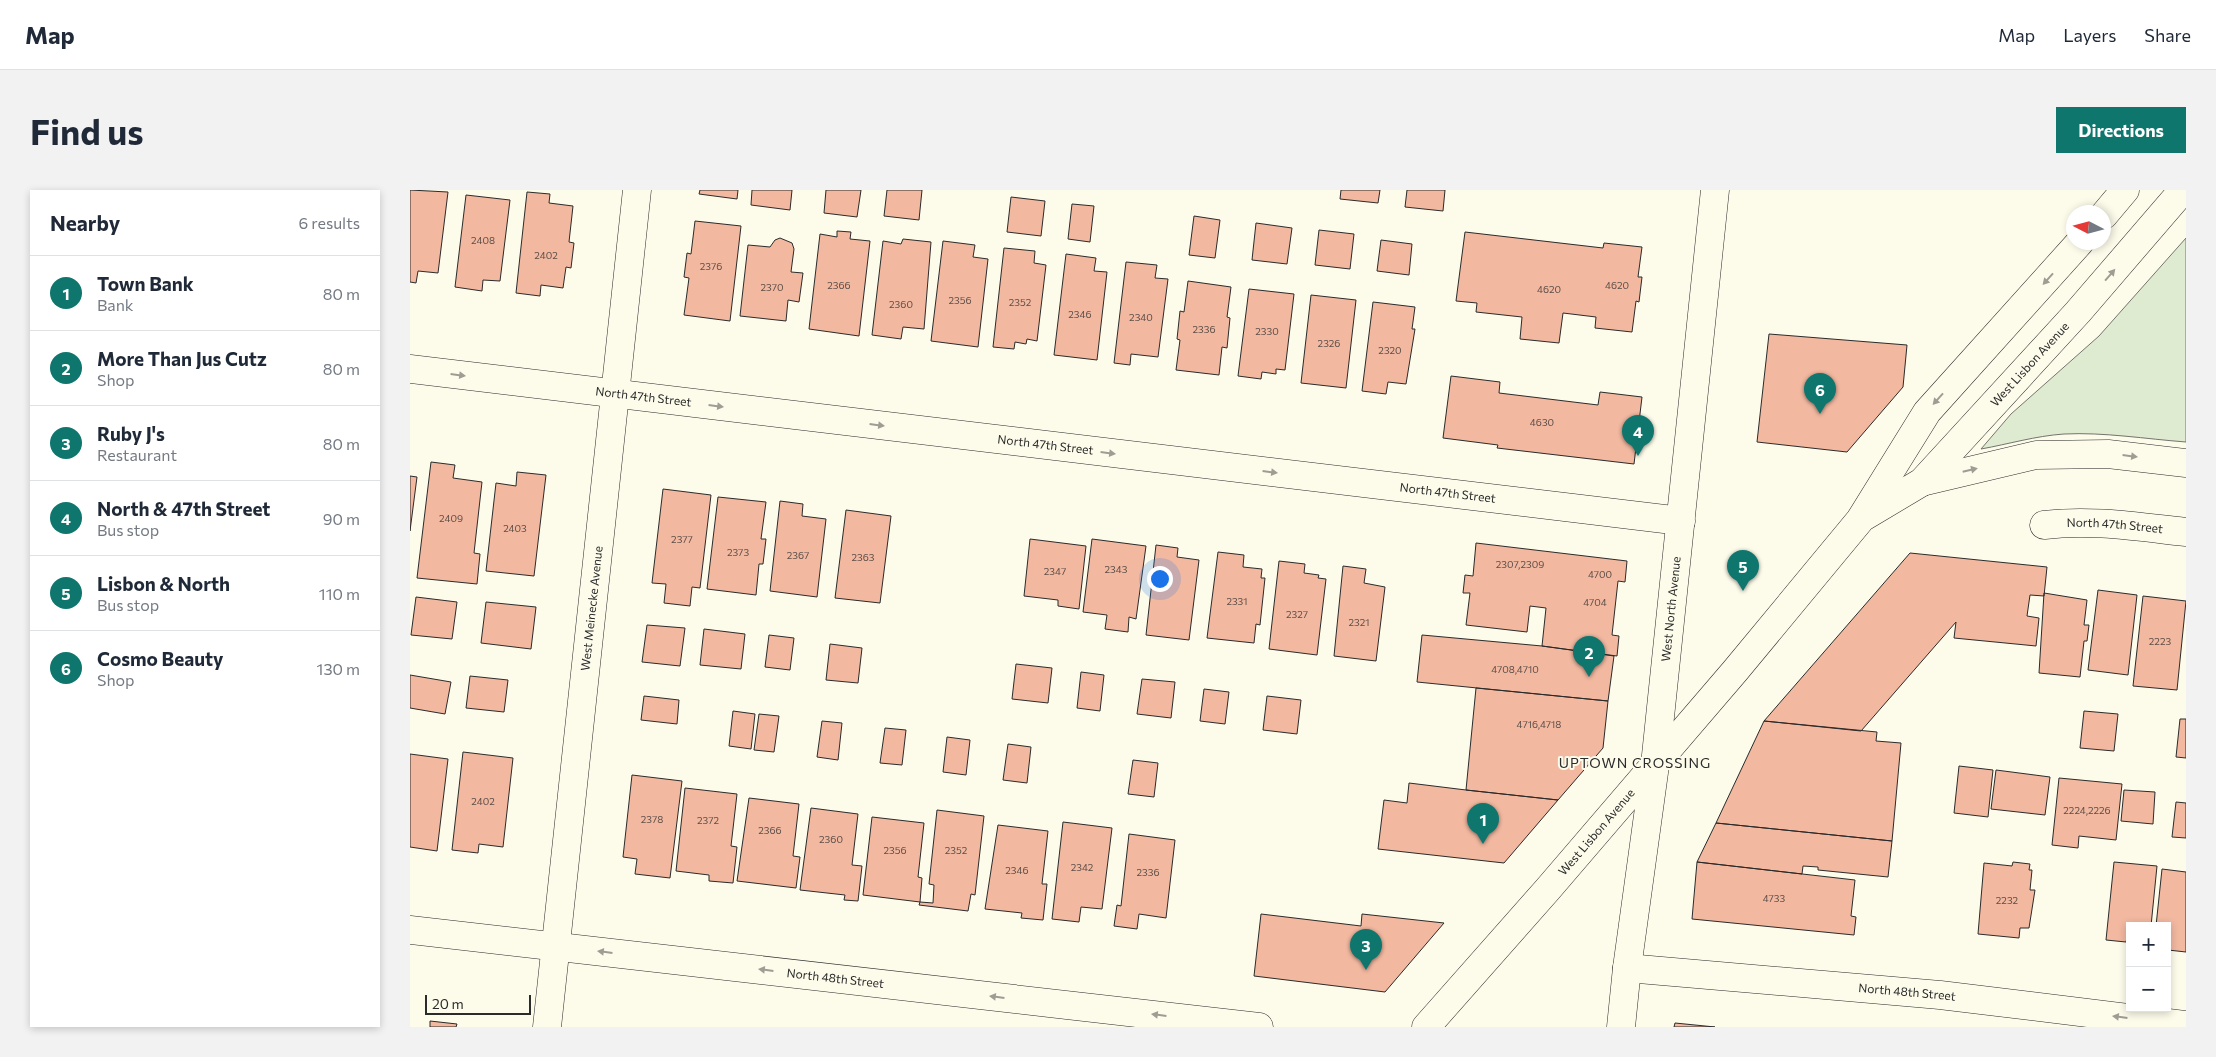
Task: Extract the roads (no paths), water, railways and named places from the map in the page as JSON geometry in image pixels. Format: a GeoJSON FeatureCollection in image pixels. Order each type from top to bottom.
{"type":"FeatureCollection","features":[{"type":"Feature","properties":{"kind":"main road","name":"West Meinecke Avenue"},"geometry":{"type":"LineString","coordinates":[[547,1027],[638,190]]}},
{"type":"Feature","properties":{"kind":"main road","name":"West North Avenue"},"geometry":{"type":"LineString","coordinates":[[1620,1027],[1626,968],[1655,765],[1714,190]]}},
{"type":"Feature","properties":{"kind":"main road"},"geometry":{"type":"LineString","coordinates":[[2111,207],[2125,190]]}},
{"type":"Feature","properties":{"kind":"main road","name":"West Lisbon Avenue"},"geometry":{"type":"LineString","coordinates":[[1860,520],[1922,482],[2078,312],[2183,190]]}},
{"type":"Feature","properties":{"kind":"main road","name":"West Lisbon Avenue"},"geometry":{"type":"LineString","coordinates":[[1426,1027],[1655,765],[1860,520],[1927,412],[2073,250]]}},
{"type":"Feature","properties":{"kind":"main road","name":"North 47th Street"},"geometry":{"type":"LineString","coordinates":[[410,369],[1681,521]]}},
{"type":"Feature","properties":{"kind":"main road"},"geometry":{"type":"LineString","coordinates":[[1922,482],[2036,455],[2108,454],[2186,463]]}},
{"type":"Feature","properties":{"kind":"main road","name":"North 47th Street"},"geometry":{"type":"LineString","coordinates":[[2044,525],[2062,522],[2097,523],[2186,532]]}},
{"type":"Feature","properties":{"kind":"main road","name":"North 48th Street"},"geometry":{"type":"LineString","coordinates":[[410,930],[1259,1027]]}},
{"type":"Feature","properties":{"kind":"main road","name":"North 48th Street"},"geometry":{"type":"LineString","coordinates":[[1626,968],[1909,992],[2186,1025]]}},
{"type":"Feature","properties":{"kind":"place","name":"Cosmo Beauty"},"geometry":{"type":"Point","coordinates":[1820,414]}},
{"type":"Feature","properties":{"kind":"place","name":"North & 47th Street"},"geometry":{"type":"Point","coordinates":[1638,456]}},
{"type":"Feature","properties":{"kind":"place","name":"Lisbon & North"},"geometry":{"type":"Point","coordinates":[1743,591]}},
{"type":"Feature","properties":{"kind":"place","name":"More Than Jus Cutz"},"geometry":{"type":"Point","coordinates":[1589,677]}},
{"type":"Feature","properties":{"kind":"place","name":"Town Bank"},"geometry":{"type":"Point","coordinates":[1483,844]}},
{"type":"Feature","properties":{"kind":"place","name":"Ruby J's"},"geometry":{"type":"Point","coordinates":[1366,970]}},
{"type":"Feature","properties":{"kind":"district","name":"UPTOWN CROSSING"},"geometry":{"type":"Point","coordinates":[1635,763]}}]}
